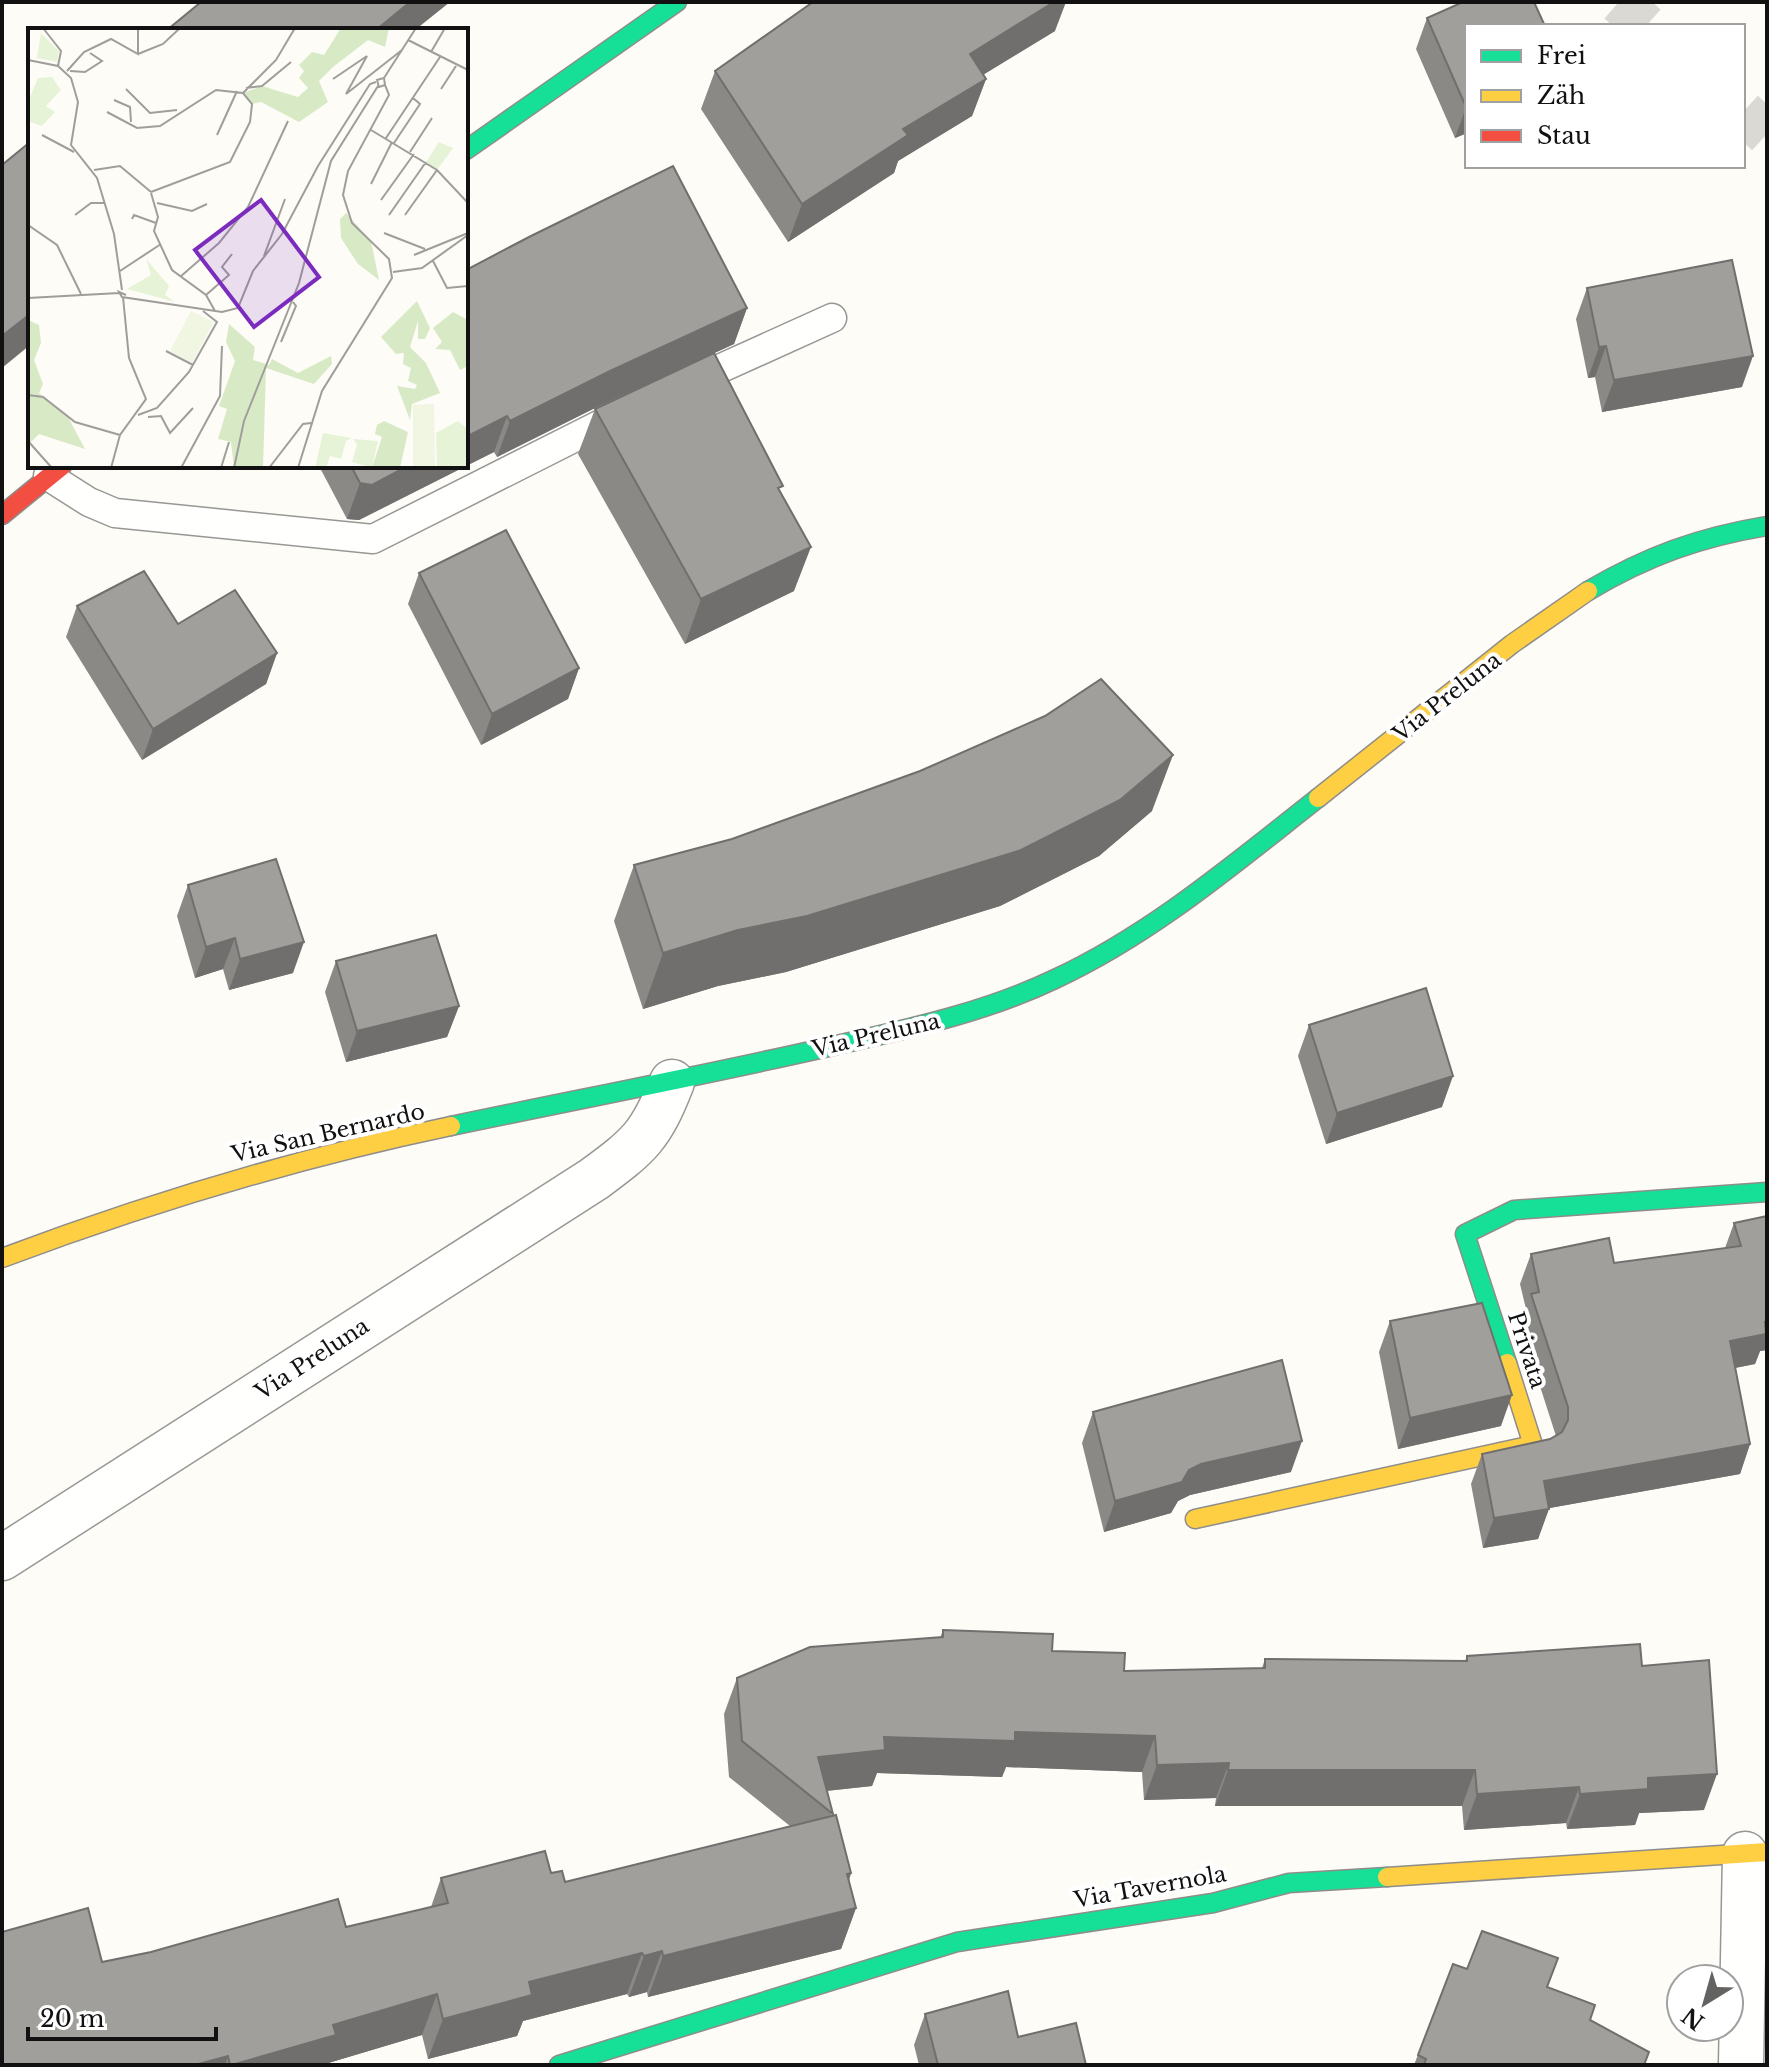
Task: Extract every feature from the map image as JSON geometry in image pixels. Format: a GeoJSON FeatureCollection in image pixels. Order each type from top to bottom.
{"type":"FeatureCollection","features":[{"type":"Feature","properties":{"kind":"street"},"geometry":{"type":"LineString","coordinates":[[468,149],[677,2]]}},
{"type":"Feature","properties":{"kind":"street"},"geometry":{"type":"LineString","coordinates":[[2,515],[55,471]]}},
{"type":"Feature","properties":{"kind":"street","name":"Via Preluna"},"geometry":{"type":"LineString","coordinates":[[2,1558],[594,1179],[636,1147],[657,1120],[672,1082],[978,1010],[1056,980],[1120,944],[1192,896],[1467,680],[1572,601],[1612,575],[1653,555],[1709,537],[1767,526]]}},
{"type":"Feature","properties":{"kind":"street","name":"Via San Bernardo"},"geometry":{"type":"LineString","coordinates":[[2,1258],[192,1191],[341,1151],[672,1082]]}},
{"type":"Feature","properties":{"kind":"street","name":"Privata"},"geometry":{"type":"LineString","coordinates":[[1195,1519],[1533,1445],[1465,1234],[1514,1210],[1767,1192]]}},
{"type":"Feature","properties":{"kind":"street"},"geometry":{"type":"LineString","coordinates":[[1741,2065],[1756,1853]]}},
{"type":"Feature","properties":{"kind":"street","name":"Via Tavernola"},"geometry":{"type":"LineString","coordinates":[[559,2065],[957,1942],[1213,1903],[1289,1883],[1756,1853]]}},
{"type":"Feature","properties":{"kind":"lane"},"geometry":{"type":"LineString","coordinates":[[55,471],[89,502],[115,513],[373,539],[654,399],[832,318]]}},
{"type":"Feature","properties":{"kind":"building"},"geometry":{"type":"Polygon","coordinates":[[[201,2],[410,2],[378,28],[169,28],[201,2]]]}},
{"type":"Feature","properties":{"kind":"building"},"geometry":{"type":"Polygon","coordinates":[[[813,2],[1054,2],[970,54],[986,79],[903,129],[908,135],[802,204],[715,71],[813,2]]]}},
{"type":"Feature","properties":{"kind":"building"},"geometry":{"type":"Polygon","coordinates":[[[1463,2],[1534,2],[1544,24],[1465,24],[1465,105],[1427,18],[1463,2]]]}},
{"type":"Feature","properties":{"kind":"building"},"geometry":{"type":"Polygon","coordinates":[[[28,144],[28,316],[2,336],[2,165],[28,144]]]}},
{"type":"Feature","properties":{"kind":"building"},"geometry":{"type":"Polygon","coordinates":[[[673,166],[747,308],[510,421],[507,416],[468,436],[468,269],[673,166]]]}},
{"type":"Feature","properties":{"kind":"building"},"geometry":{"type":"Polygon","coordinates":[[[1732,260],[1753,356],[1614,380],[1606,346],[1599,347],[1587,288],[1732,260]]]}},
{"type":"Feature","properties":{"kind":"building"},"geometry":{"type":"Polygon","coordinates":[[[714,353],[783,486],[778,488],[811,547],[701,599],[595,409],[714,353]]]}},
{"type":"Feature","properties":{"kind":"building"},"geometry":{"type":"Polygon","coordinates":[[[352,468],[404,468],[372,485],[360,483],[352,468]]]}},
{"type":"Feature","properties":{"kind":"building"},"geometry":{"type":"Polygon","coordinates":[[[506,530],[579,668],[492,714],[419,573],[506,530]]]}},
{"type":"Feature","properties":{"kind":"building"},"geometry":{"type":"Polygon","coordinates":[[[144,571],[178,624],[235,590],[277,653],[153,729],[77,606],[144,571]]]}},
{"type":"Feature","properties":{"kind":"building"},"geometry":{"type":"Polygon","coordinates":[[[1101,679],[1173,755],[1120,800],[1021,850],[807,916],[738,930],[663,953],[634,865],[732,839],[920,771],[1045,716],[1101,679]]]}},
{"type":"Feature","properties":{"kind":"building"},"geometry":{"type":"Polygon","coordinates":[[[276,859],[304,942],[240,959],[235,938],[206,947],[188,885],[276,859]]]}},
{"type":"Feature","properties":{"kind":"building"},"geometry":{"type":"Polygon","coordinates":[[[436,935],[459,1006],[357,1031],[336,961],[436,935]]]}},
{"type":"Feature","properties":{"kind":"building"},"geometry":{"type":"Polygon","coordinates":[[[1426,988],[1453,1076],[1337,1113],[1309,1025],[1426,988]]]}},
{"type":"Feature","properties":{"kind":"building"},"geometry":{"type":"Polygon","coordinates":[[[1767,1216],[1766,1334],[1730,1341],[1750,1444],[1544,1481],[1549,1509],[1494,1518],[1482,1454],[1550,1439],[1562,1432],[1568,1420],[1568,1407],[1531,1294],[1539,1292],[1531,1254],[1609,1238],[1614,1263],[1741,1246],[1734,1223],[1767,1216]]]}},
{"type":"Feature","properties":{"kind":"building"},"geometry":{"type":"Polygon","coordinates":[[[1482,1303],[1512,1395],[1410,1418],[1390,1321],[1482,1303]]]}},
{"type":"Feature","properties":{"kind":"building"},"geometry":{"type":"Polygon","coordinates":[[[1282,1360],[1302,1441],[1201,1464],[1189,1470],[1182,1482],[1115,1501],[1093,1412],[1282,1360]]]}},
{"type":"Feature","properties":{"kind":"building"},"geometry":{"type":"Polygon","coordinates":[[[943,1630],[1053,1634],[1052,1651],[1125,1653],[1124,1671],[1265,1668],[1265,1659],[1467,1661],[1467,1656],[1640,1644],[1642,1666],[1709,1660],[1717,1774],[1648,1778],[1648,1789],[1580,1794],[1579,1787],[1477,1794],[1475,1770],[1228,1770],[1229,1763],[1157,1765],[1155,1736],[1015,1732],[1015,1741],[884,1737],[885,1750],[818,1757],[833,1814],[742,1741],[737,1678],[810,1647],[943,1637],[943,1630]]]}},
{"type":"Feature","properties":{"kind":"building"},"geometry":{"type":"Polygon","coordinates":[[[836,1815],[851,1873],[847,1874],[856,1908],[663,1956],[662,1951],[644,1956],[642,1953],[529,1982],[532,1995],[443,2019],[437,1994],[333,2025],[336,2035],[232,2065],[228,2056],[195,2065],[2,2065],[2,1932],[88,1908],[102,1962],[151,1952],[338,1899],[346,1927],[448,1903],[441,1878],[545,1851],[551,1873],[562,1871],[565,1882],[836,1815]]]}},
{"type":"Feature","properties":{"kind":"building"},"geometry":{"type":"Polygon","coordinates":[[[1482,1931],[1558,1958],[1547,1987],[1595,2005],[1590,2020],[1649,2052],[1644,2065],[1424,2065],[1426,2059],[1418,2055],[1453,1964],[1467,1969],[1482,1931]]]}},
{"type":"Feature","properties":{"kind":"building"},"geometry":{"type":"Polygon","coordinates":[[[1008,1991],[1018,2037],[1076,2023],[1086,2065],[938,2065],[925,2014],[1008,1991]]]}},
{"type":"Feature","properties":{"kind":"tunnel"},"geometry":{"type":"LineString","coordinates":[[1619,2],[1644,24]]}},
{"type":"Feature","properties":{"kind":"tunnel"},"geometry":{"type":"LineString","coordinates":[[1745,114],[1767,134]]}},
{"type":"Feature","properties":{"kind":"traffic: fast"},"geometry":{"type":"LineString","coordinates":[[468,149],[677,2]]}},
{"type":"Feature","properties":{"kind":"traffic: fast"},"geometry":{"type":"LineString","coordinates":[[1588,591],[1674,550],[1767,526]]}},
{"type":"Feature","properties":{"kind":"traffic: fast"},"geometry":{"type":"LineString","coordinates":[[451,1126],[883,1035],[999,1002],[1055,979],[1125,941],[1192,896],[1318,798]]}},
{"type":"Feature","properties":{"kind":"traffic: fast"},"geometry":{"type":"LineString","coordinates":[[1507,1363],[1465,1234],[1514,1210],[1767,1192]]}},
{"type":"Feature","properties":{"kind":"traffic: fast"},"geometry":{"type":"LineString","coordinates":[[559,2065],[957,1942],[1213,1903],[1289,1883],[1387,1877]]}},
{"type":"Feature","properties":{"kind":"traffic: slow"},"geometry":{"type":"LineString","coordinates":[[1318,798],[1512,644],[1588,591]]}},
{"type":"Feature","properties":{"kind":"traffic: slow"},"geometry":{"type":"LineString","coordinates":[[2,1258],[224,1183],[337,1152],[451,1126]]}},
{"type":"Feature","properties":{"kind":"traffic: slow"},"geometry":{"type":"LineString","coordinates":[[1195,1519],[1533,1445],[1507,1363]]}},
{"type":"Feature","properties":{"kind":"traffic: slow"},"geometry":{"type":"LineString","coordinates":[[1387,1877],[1767,1852]]}},
{"type":"Feature","properties":{"kind":"traffic: jam"},"geometry":{"type":"LineString","coordinates":[[2,515],[60,468]]}}]}
